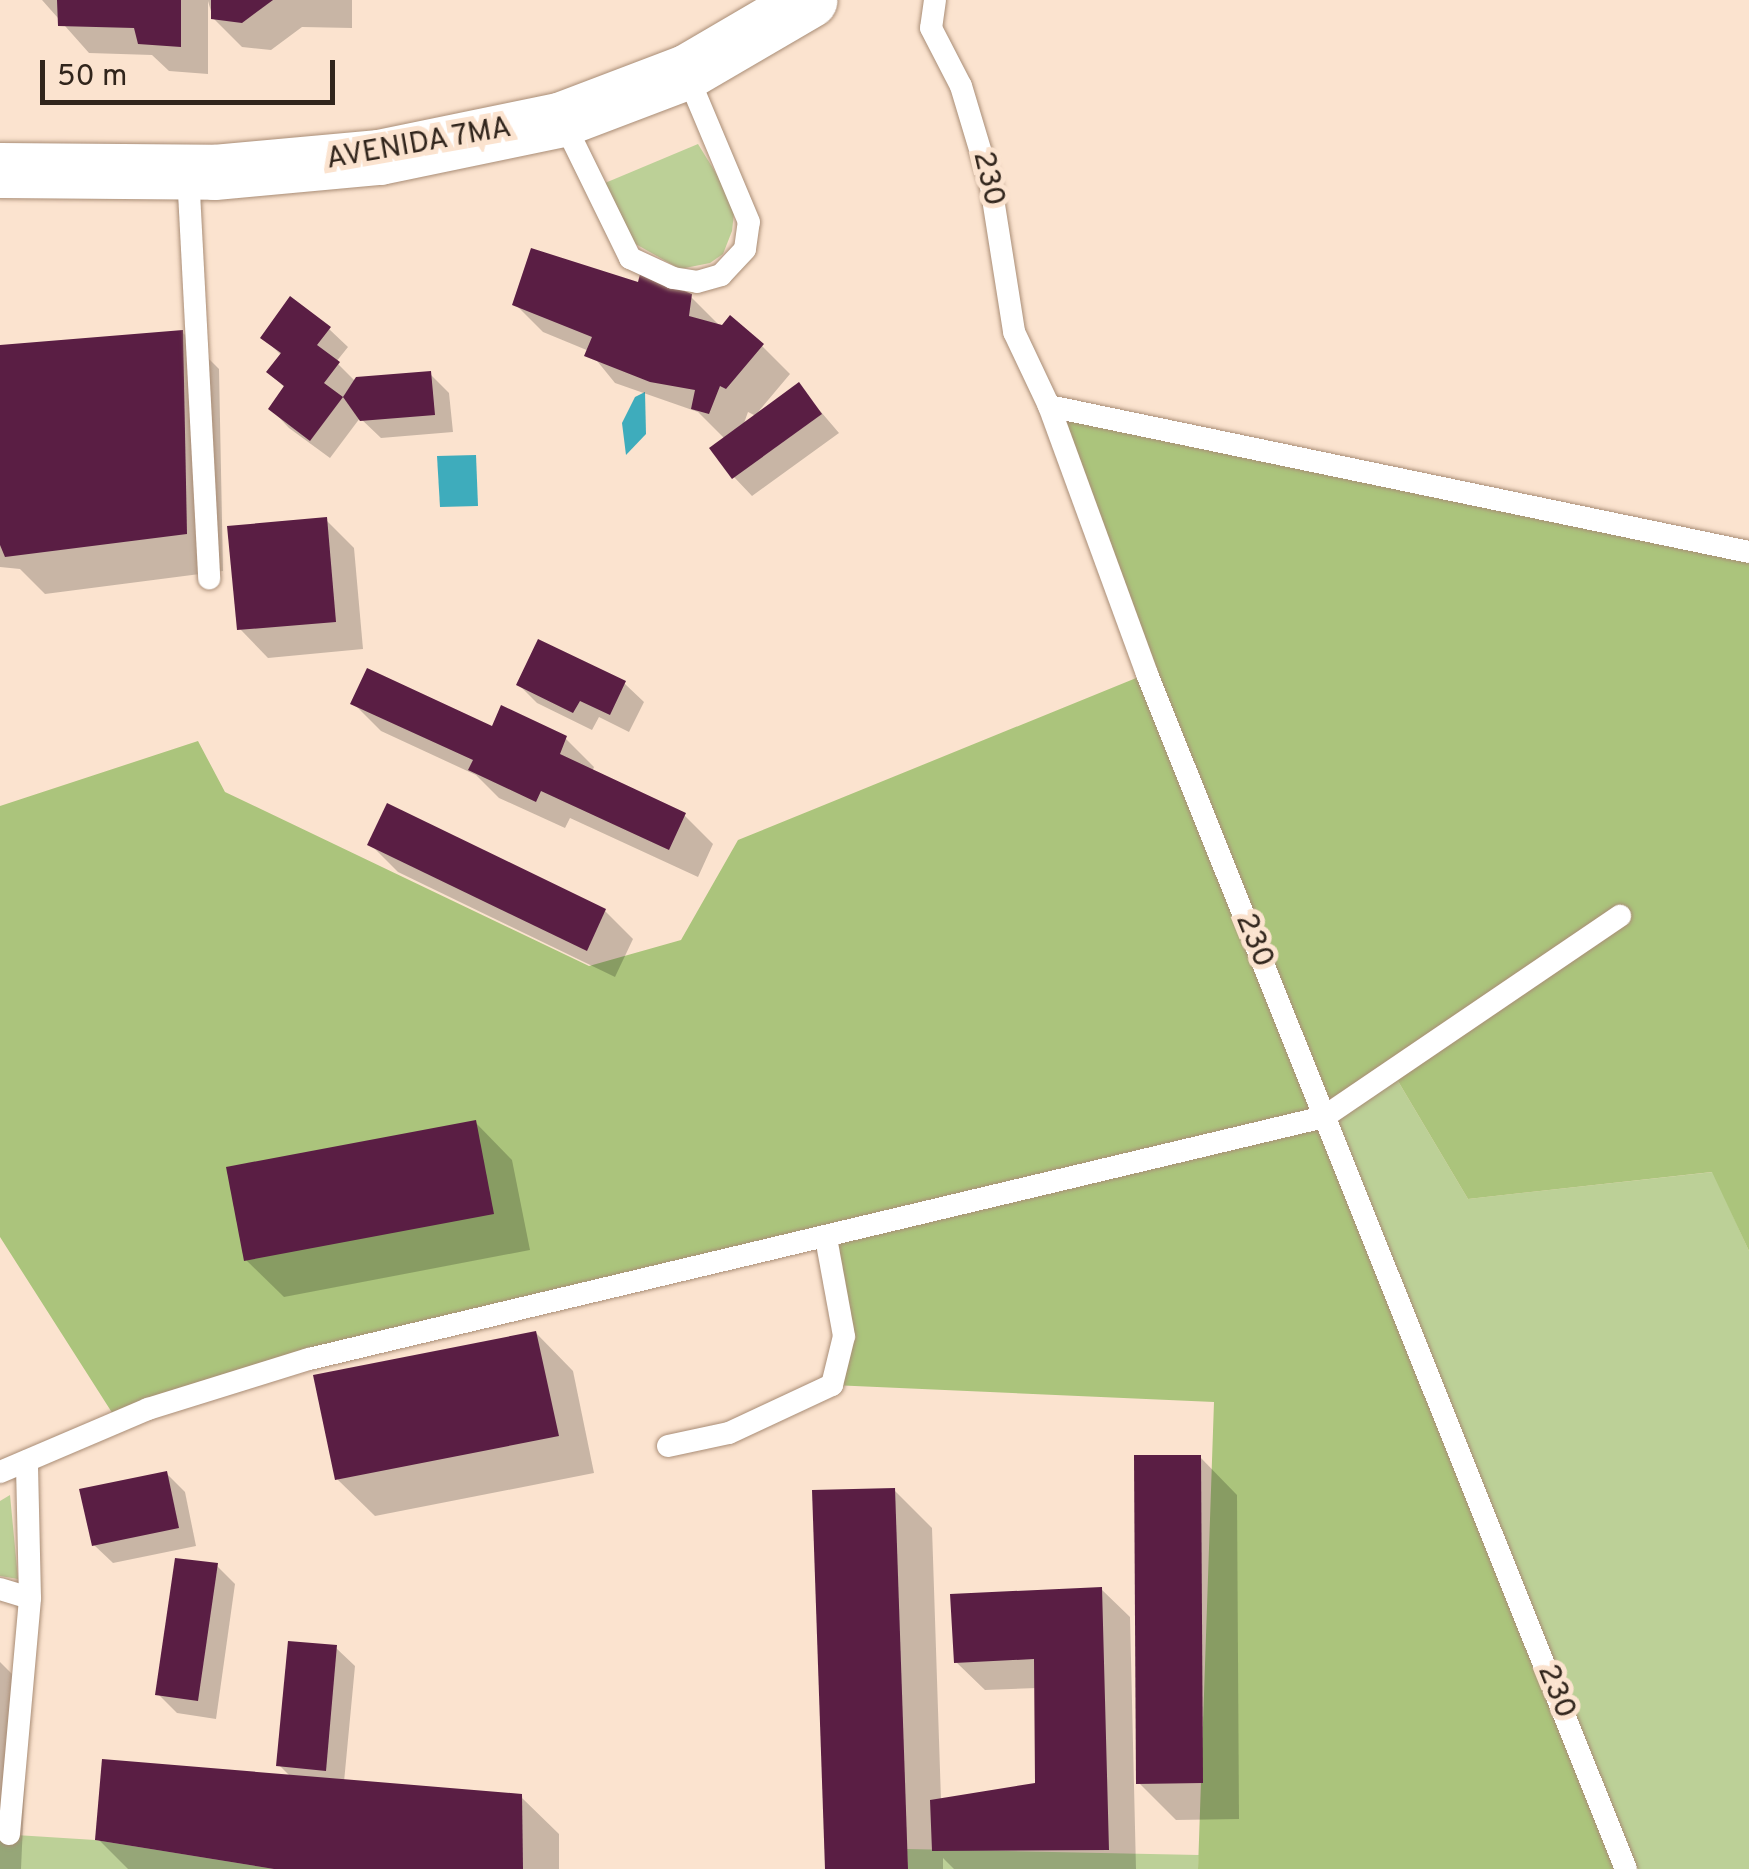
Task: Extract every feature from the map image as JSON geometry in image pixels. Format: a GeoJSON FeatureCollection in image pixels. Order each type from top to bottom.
{"type":"FeatureCollection","features":[{"type":"Feature","properties":{"kind":"main road","name":"AVENIDA 7MA"},"geometry":{"type":"LineString","coordinates":[[0,170],[188,173],[379,157],[562,119],[686,72],[809,0]]}},
{"type":"Feature","properties":{"kind":"lane","name":"230"},"geometry":{"type":"LineString","coordinates":[[935,0],[930,28],[961,86],[991,186],[1014,332],[1049,406],[1147,674],[1626,1869]]}},
{"type":"Feature","properties":{"kind":"lane"},"geometry":{"type":"LineString","coordinates":[[562,119],[630,258],[672,278],[697,282],[721,275],[745,250],[750,222],[686,72]]}},
{"type":"Feature","properties":{"kind":"lane"},"geometry":{"type":"LineString","coordinates":[[188,173],[209,578]]}},
{"type":"Feature","properties":{"kind":"lane"},"geometry":{"type":"LineString","coordinates":[[1049,406],[1749,552]]}},
{"type":"Feature","properties":{"kind":"lane"},"geometry":{"type":"LineString","coordinates":[[0,1472],[148,1409],[309,1359],[1324,1118],[1620,916]]}},
{"type":"Feature","properties":{"kind":"lane"},"geometry":{"type":"LineString","coordinates":[[668,1446],[729,1433],[832,1384],[844,1336],[826,1238]]}},
{"type":"Feature","properties":{"kind":"lane"},"geometry":{"type":"LineString","coordinates":[[9,1834],[30,1598],[27,1462]]}},
{"type":"Feature","properties":{"kind":"lane"},"geometry":{"type":"LineString","coordinates":[[0,1589],[30,1598]]}},
{"type":"Feature","properties":{"kind":"green space"},"geometry":{"type":"Polygon","coordinates":[[[698,144],[735,204],[732,231],[723,254],[710,263],[680,269],[632,242],[605,183],[698,144]]]}},
{"type":"Feature","properties":{"kind":"green space"},"geometry":{"type":"Polygon","coordinates":[[[1049,406],[1749,552],[1749,1251],[1712,1172],[1468,1199],[1392,1071],[1324,1118],[1626,1869],[1198,1869],[1214,1402],[832,1385],[844,1336],[826,1239],[309,1359],[118,1422],[0,1237],[0,806],[198,741],[225,792],[589,966],[681,940],[738,840],[1146,674],[1049,406]]]}},
{"type":"Feature","properties":{"kind":"green space"},"geometry":{"type":"Polygon","coordinates":[[[1392,1071],[1468,1199],[1713,1172],[1749,1251],[1749,1869],[1626,1869],[1324,1117],[1392,1071]]]}},
{"type":"Feature","properties":{"kind":"green space"},"geometry":{"type":"Polygon","coordinates":[[[10,1495],[18,1579],[0,1576],[0,1501],[10,1495]]]}},
{"type":"Feature","properties":{"kind":"green space"},"geometry":{"type":"Polygon","coordinates":[[[0,1834],[95,1840],[274,1869],[0,1869],[0,1834]]]}},
{"type":"Feature","properties":{"kind":"green space"},"geometry":{"type":"Polygon","coordinates":[[[907,1849],[1199,1855],[1198,1869],[908,1869],[907,1849]]]}},
{"type":"Feature","properties":{"kind":"water"},"geometry":{"type":"Polygon","coordinates":[[[645,392],[646,434],[626,455],[622,423],[635,397],[645,392]]]}},
{"type":"Feature","properties":{"kind":"water"},"geometry":{"type":"Polygon","coordinates":[[[476,455],[478,506],[440,507],[437,456],[476,455]]]}},
{"type":"Feature","properties":{"kind":"building"},"geometry":{"type":"Polygon","coordinates":[[[57,0],[181,0],[181,47],[138,44],[134,28],[58,26],[57,0]]]}},
{"type":"Feature","properties":{"kind":"building"},"geometry":{"type":"Polygon","coordinates":[[[211,0],[273,0],[242,23],[211,19],[211,0]]]}},
{"type":"Feature","properties":{"kind":"building"},"geometry":{"type":"Polygon","coordinates":[[[531,248],[638,282],[640,274],[692,294],[689,316],[722,325],[730,315],[764,344],[726,389],[720,386],[709,414],[691,409],[695,390],[650,382],[584,356],[592,337],[512,305],[531,248]]]}},
{"type":"Feature","properties":{"kind":"building"},"geometry":{"type":"Polygon","coordinates":[[[290,296],[331,327],[317,345],[340,362],[324,383],[343,397],[310,441],[268,409],[284,386],[266,372],[281,353],[260,338],[290,296]]]}},
{"type":"Feature","properties":{"kind":"building"},"geometry":{"type":"Polygon","coordinates":[[[183,330],[187,534],[5,557],[0,545],[0,345],[183,330]]]}},
{"type":"Feature","properties":{"kind":"building"},"geometry":{"type":"Polygon","coordinates":[[[431,371],[435,415],[360,421],[343,397],[356,377],[431,371]]]}},
{"type":"Feature","properties":{"kind":"building"},"geometry":{"type":"Polygon","coordinates":[[[799,382],[822,414],[732,479],[709,448],[799,382]]]}},
{"type":"Feature","properties":{"kind":"building"},"geometry":{"type":"Polygon","coordinates":[[[327,517],[336,622],[237,630],[227,526],[327,517]]]}},
{"type":"Feature","properties":{"kind":"building"},"geometry":{"type":"Polygon","coordinates":[[[538,639],[626,681],[610,715],[580,701],[573,713],[516,685],[538,639]]]}},
{"type":"Feature","properties":{"kind":"building"},"geometry":{"type":"Polygon","coordinates":[[[367,668],[492,726],[501,705],[567,736],[560,754],[686,813],[669,850],[541,791],[536,802],[468,770],[473,760],[350,704],[367,668]]]}},
{"type":"Feature","properties":{"kind":"building"},"geometry":{"type":"Polygon","coordinates":[[[387,803],[606,909],[587,951],[367,845],[387,803]]]}},
{"type":"Feature","properties":{"kind":"building"},"geometry":{"type":"Polygon","coordinates":[[[476,1120],[494,1214],[244,1261],[226,1167],[476,1120]]]}},
{"type":"Feature","properties":{"kind":"building"},"geometry":{"type":"Polygon","coordinates":[[[536,1331],[559,1436],[335,1480],[313,1375],[536,1331]]]}},
{"type":"Feature","properties":{"kind":"building"},"geometry":{"type":"Polygon","coordinates":[[[1134,1455],[1201,1455],[1203,1783],[1136,1784],[1134,1455]]]}},
{"type":"Feature","properties":{"kind":"building"},"geometry":{"type":"Polygon","coordinates":[[[167,1471],[179,1528],[92,1546],[79,1489],[167,1471]]]}},
{"type":"Feature","properties":{"kind":"building"},"geometry":{"type":"Polygon","coordinates":[[[895,1488],[908,1869],[825,1869],[812,1490],[895,1488]]]}},
{"type":"Feature","properties":{"kind":"building"},"geometry":{"type":"Polygon","coordinates":[[[175,1558],[218,1563],[198,1701],[155,1695],[175,1558]]]}},
{"type":"Feature","properties":{"kind":"building"},"geometry":{"type":"Polygon","coordinates":[[[1102,1587],[1109,1850],[932,1851],[930,1800],[1035,1783],[1034,1659],[954,1663],[950,1594],[1102,1587]]]}},
{"type":"Feature","properties":{"kind":"building"},"geometry":{"type":"Polygon","coordinates":[[[288,1641],[337,1645],[326,1771],[276,1766],[288,1641]]]}},
{"type":"Feature","properties":{"kind":"building"},"geometry":{"type":"Polygon","coordinates":[[[102,1759],[522,1794],[523,1869],[274,1869],[95,1840],[102,1759]]]}}]}
